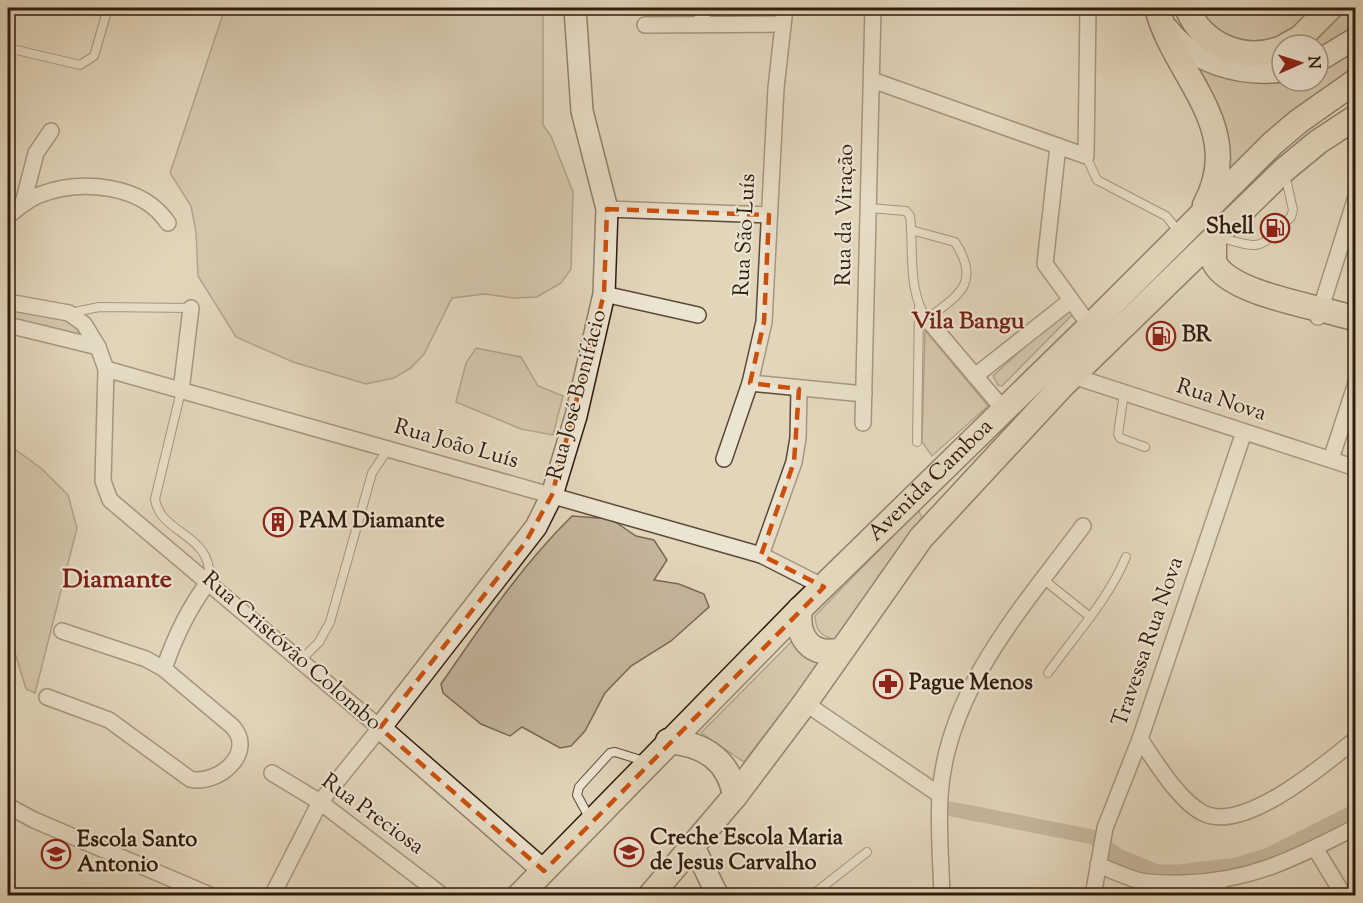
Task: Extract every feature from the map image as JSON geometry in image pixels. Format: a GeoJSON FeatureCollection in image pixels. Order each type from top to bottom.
{"type":"FeatureCollection","features":[{"type":"Feature","properties":{"kind":"main road"},"geometry":{"type":"LineString","coordinates":[[1187,8],[1197,26],[1224,47],[1254,53],[1270,50]]}},
{"type":"Feature","properties":{"kind":"main road"},"geometry":{"type":"LineString","coordinates":[[1305,33],[1330,8]]}},
{"type":"Feature","properties":{"kind":"main road"},"geometry":{"type":"LineString","coordinates":[[1158,9],[1166,35],[1210,116],[1217,138],[1218,156],[1214,184],[1198,216]]}},
{"type":"Feature","properties":{"kind":"main road","name":"Avenida Camboa"},"geometry":{"type":"LineString","coordinates":[[519,896],[668,741],[1090,326],[1198,216],[1299,121],[1356,81]]}},
{"type":"Feature","properties":{"kind":"main road","name":"Avenida Camboa"},"geometry":{"type":"LineString","coordinates":[[650,896],[735,796],[805,703],[921,538],[1073,376],[1286,168],[1318,142],[1356,117]]}},
{"type":"Feature","properties":{"kind":"main road"},"geometry":{"type":"LineString","coordinates":[[1286,168],[1355,134]]}},
{"type":"Feature","properties":{"kind":"main road"},"geometry":{"type":"LineString","coordinates":[[1216,238],[1212,251],[1216,268],[1228,278],[1319,313],[1356,334]]}},
{"type":"Feature","properties":{"kind":"main road"},"geometry":{"type":"LineString","coordinates":[[1174,279],[1199,278],[1249,287]]}},
{"type":"Feature","properties":{"kind":"main road"},"geometry":{"type":"LineString","coordinates":[[1319,313],[1356,319]]}},
{"type":"Feature","properties":{"kind":"main road"},"geometry":{"type":"LineString","coordinates":[[800,609],[800,632],[806,642],[822,651],[841,650]]}},
{"type":"Feature","properties":{"kind":"main road"},"geometry":{"type":"LineString","coordinates":[[668,741],[690,744],[712,754],[729,775],[735,796]]}},
{"type":"Feature","properties":{"kind":"street","name":"Rua José Bonifácio"},"geometry":{"type":"LineString","coordinates":[[380,728],[525,543],[552,495],[576,416],[604,294],[607,208],[585,127],[575,8]]}},
{"type":"Feature","properties":{"kind":"street"},"geometry":{"type":"LineString","coordinates":[[701,8],[703,23]]}},
{"type":"Feature","properties":{"kind":"street","name":"Rua São Luís"},"geometry":{"type":"LineString","coordinates":[[724,459],[750,383],[764,321],[776,88],[785,8]]}},
{"type":"Feature","properties":{"kind":"street","name":"Rua da Viração"},"geometry":{"type":"LineString","coordinates":[[862,423],[873,8]]}},
{"type":"Feature","properties":{"kind":"street"},"geometry":{"type":"LineString","coordinates":[[872,80],[1086,156],[1088,8]]}},
{"type":"Feature","properties":{"kind":"street"},"geometry":{"type":"LineString","coordinates":[[1158,9],[1177,40],[1216,65],[1251,72],[1270,71]]}},
{"type":"Feature","properties":{"kind":"street"},"geometry":{"type":"LineString","coordinates":[[645,25],[783,24]]}},
{"type":"Feature","properties":{"kind":"street"},"geometry":{"type":"LineString","coordinates":[[1330,54],[1356,38]]}},
{"type":"Feature","properties":{"kind":"street"},"geometry":{"type":"LineString","coordinates":[[23,203],[36,153],[51,131]]}},
{"type":"Feature","properties":{"kind":"street"},"geometry":{"type":"LineString","coordinates":[[1058,146],[1045,264],[1090,326]]}},
{"type":"Feature","properties":{"kind":"street"},"geometry":{"type":"LineString","coordinates":[[8,216],[23,203],[53,191],[100,188],[143,199],[159,210],[168,224]]}},
{"type":"Feature","properties":{"kind":"street"},"geometry":{"type":"LineString","coordinates":[[1319,313],[1356,197]]}},
{"type":"Feature","properties":{"kind":"street"},"geometry":{"type":"LineString","coordinates":[[607,208],[769,215]]}},
{"type":"Feature","properties":{"kind":"street"},"geometry":{"type":"LineString","coordinates":[[604,294],[698,315]]}},
{"type":"Feature","properties":{"kind":"street"},"geometry":{"type":"LineString","coordinates":[[975,376],[1070,301]]}},
{"type":"Feature","properties":{"kind":"street"},"geometry":{"type":"LineString","coordinates":[[8,302],[69,313],[84,324],[98,347],[106,369]]}},
{"type":"Feature","properties":{"kind":"street"},"geometry":{"type":"LineString","coordinates":[[181,391],[191,308]]}},
{"type":"Feature","properties":{"kind":"street"},"geometry":{"type":"LineString","coordinates":[[923,313],[1005,410]]}},
{"type":"Feature","properties":{"kind":"street"},"geometry":{"type":"LineString","coordinates":[[8,325],[98,347]]}},
{"type":"Feature","properties":{"kind":"street","name":"Rua João Luís"},"geometry":{"type":"LineString","coordinates":[[106,369],[761,555],[824,587]]}},
{"type":"Feature","properties":{"kind":"street","name":"Rua Cristóvão Colombo"},"geometry":{"type":"LineString","coordinates":[[106,369],[103,482],[106,492],[116,506],[209,581],[544,871]]}},
{"type":"Feature","properties":{"kind":"street","name":"Rua Nova"},"geometry":{"type":"LineString","coordinates":[[1073,376],[1356,468]]}},
{"type":"Feature","properties":{"kind":"street"},"geometry":{"type":"LineString","coordinates":[[750,383],[864,394]]}},
{"type":"Feature","properties":{"kind":"street"},"geometry":{"type":"LineString","coordinates":[[1331,459],[1356,383]]}},
{"type":"Feature","properties":{"kind":"street"},"geometry":{"type":"LineString","coordinates":[[761,555],[794,462],[798,438],[800,389]]}},
{"type":"Feature","properties":{"kind":"street","name":"Travessa Rua Nova"},"geometry":{"type":"LineString","coordinates":[[1093,896],[1102,842],[1140,739],[1244,432]]}},
{"type":"Feature","properties":{"kind":"street"},"geometry":{"type":"LineString","coordinates":[[942,896],[940,795],[956,722],[968,692],[1008,629],[1083,526]]}},
{"type":"Feature","properties":{"kind":"street"},"geometry":{"type":"LineString","coordinates":[[164,669],[176,632],[189,608],[209,581]]}},
{"type":"Feature","properties":{"kind":"street"},"geometry":{"type":"LineString","coordinates":[[47,697],[108,720],[190,779],[200,781],[219,774],[239,753],[243,744],[241,735],[164,669],[126,651],[62,631]]}},
{"type":"Feature","properties":{"kind":"street"},"geometry":{"type":"LineString","coordinates":[[805,703],[940,795]]}},
{"type":"Feature","properties":{"kind":"street"},"geometry":{"type":"LineString","coordinates":[[272,896],[320,802],[380,728]]}},
{"type":"Feature","properties":{"kind":"street"},"geometry":{"type":"LineString","coordinates":[[1140,739],[1188,801],[1203,813],[1218,816],[1254,807],[1282,795],[1302,783],[1356,739]]}},
{"type":"Feature","properties":{"kind":"street","name":"Rua Preciosa"},"geometry":{"type":"LineString","coordinates":[[272,773],[320,802],[443,896]]}},
{"type":"Feature","properties":{"kind":"street"},"geometry":{"type":"LineString","coordinates":[[8,806],[34,820],[212,896]]}},
{"type":"Feature","properties":{"kind":"street"},"geometry":{"type":"LineString","coordinates":[[1098,865],[1138,880],[1219,888],[1282,864],[1356,827]]}},
{"type":"Feature","properties":{"kind":"street"},"geometry":{"type":"LineString","coordinates":[[694,847],[718,896]]}},
{"type":"Feature","properties":{"kind":"street"},"geometry":{"type":"LineString","coordinates":[[1315,848],[1344,896]]}},
{"type":"Feature","properties":{"kind":"lane"},"geometry":{"type":"LineString","coordinates":[[8,48],[80,65],[94,56],[108,8]]}},
{"type":"Feature","properties":{"kind":"lane"},"geometry":{"type":"LineString","coordinates":[[1086,156],[1097,180],[1166,216],[1181,234]]}},
{"type":"Feature","properties":{"kind":"lane"},"geometry":{"type":"LineString","coordinates":[[1216,238],[1252,247],[1260,246],[1291,217],[1293,210],[1286,168]]}},
{"type":"Feature","properties":{"kind":"lane"},"geometry":{"type":"LineString","coordinates":[[869,208],[906,211],[910,216],[923,313],[917,442]]}},
{"type":"Feature","properties":{"kind":"lane"},"geometry":{"type":"LineString","coordinates":[[911,230],[955,242],[966,261],[968,275],[962,288],[953,299],[923,313]]}},
{"type":"Feature","properties":{"kind":"lane"},"geometry":{"type":"LineString","coordinates":[[69,313],[99,307],[191,308]]}},
{"type":"Feature","properties":{"kind":"lane"},"geometry":{"type":"LineString","coordinates":[[181,391],[155,499],[156,506],[206,554],[210,562],[209,581]]}},
{"type":"Feature","properties":{"kind":"lane"},"geometry":{"type":"LineString","coordinates":[[1124,393],[1118,434],[1120,438],[1145,447]]}},
{"type":"Feature","properties":{"kind":"lane"},"geometry":{"type":"LineString","coordinates":[[301,660],[319,642],[330,622],[372,473],[388,449]]}},
{"type":"Feature","properties":{"kind":"lane"},"geometry":{"type":"LineString","coordinates":[[1048,673],[1089,616],[1108,594],[1126,557]]}},
{"type":"Feature","properties":{"kind":"lane"},"geometry":{"type":"LineString","coordinates":[[1044,580],[1089,616]]}},
{"type":"Feature","properties":{"kind":"lane"},"geometry":{"type":"LineString","coordinates":[[591,821],[577,795],[579,788],[610,753],[648,762]]}},
{"type":"Feature","properties":{"kind":"lane"},"geometry":{"type":"LineString","coordinates":[[811,896],[867,852]]}},
{"type":"Feature","properties":{"kind":"highlighted area"},"geometry":{"type":"Polygon","coordinates":[[[607,209],[769,215],[764,322],[750,383],[799,389],[794,462],[761,555],[824,587],[544,871],[380,728],[525,543],[552,495],[604,294],[607,209]]]}},
{"type":"Feature","properties":{"kind":"shaded area"},"geometry":{"type":"Polygon","coordinates":[[[225,8],[543,8],[543,125],[551,136],[573,192],[571,269],[561,283],[537,297],[513,298],[485,294],[452,298],[424,354],[411,368],[394,378],[366,384],[293,362],[236,337],[198,276],[196,232],[191,206],[170,173],[225,8]]]}},
{"type":"Feature","properties":{"kind":"shaded area"},"geometry":{"type":"Polygon","coordinates":[[[1197,8],[1317,8],[1292,32],[1270,33],[1270,39],[1260,42],[1238,40],[1217,31],[1197,8]]]}},
{"type":"Feature","properties":{"kind":"shaded area"},"geometry":{"type":"Polygon","coordinates":[[[1340,8],[1355,8],[1355,28],[1330,44],[1330,33],[1313,33],[1340,8]]]}},
{"type":"Feature","properties":{"kind":"shaded area"},"geometry":{"type":"Polygon","coordinates":[[[1355,49],[1355,73],[1220,185],[1191,64],[1270,79],[1270,93],[1330,93],[1330,64],[1355,49]]]}},
{"type":"Feature","properties":{"kind":"shaded area"},"geometry":{"type":"Polygon","coordinates":[[[8,306],[75,323],[80,336],[8,320],[8,306]]]}},
{"type":"Feature","properties":{"kind":"shaded area"},"geometry":{"type":"Polygon","coordinates":[[[1067,308],[1074,313],[1002,386],[998,385],[993,376],[1067,308]]]}},
{"type":"Feature","properties":{"kind":"shaded area"},"geometry":{"type":"Polygon","coordinates":[[[925,330],[988,406],[932,456],[922,442],[925,330]]]}},
{"type":"Feature","properties":{"kind":"shaded area"},"geometry":{"type":"Polygon","coordinates":[[[476,348],[521,357],[538,386],[563,396],[553,435],[521,429],[456,402],[466,363],[476,348]]]}},
{"type":"Feature","properties":{"kind":"shaded area"},"geometry":{"type":"Polygon","coordinates":[[[8,444],[42,469],[68,495],[77,528],[35,693],[26,689],[12,643],[8,638],[8,444]]]}},
{"type":"Feature","properties":{"kind":"shaded area"},"geometry":{"type":"Polygon","coordinates":[[[918,510],[925,523],[836,640],[823,635],[818,630],[815,616],[918,510]]]}},
{"type":"Feature","properties":{"kind":"shaded area"},"geometry":{"type":"Polygon","coordinates":[[[572,516],[611,519],[636,536],[654,540],[667,560],[654,580],[679,584],[704,594],[709,607],[671,641],[631,666],[605,693],[585,731],[571,746],[560,748],[522,727],[510,736],[481,724],[443,693],[441,684],[519,576],[572,516]]]}},
{"type":"Feature","properties":{"kind":"shaded area"},"geometry":{"type":"Polygon","coordinates":[[[791,642],[820,663],[744,762],[701,733],[791,642]]]}},
{"type":"Feature","properties":{"kind":"waterway"},"geometry":{"type":"LineString","coordinates":[[951,809],[1093,837],[1118,856],[1157,872],[1179,872],[1237,865],[1269,855],[1356,811]]}},
{"type":"Feature","properties":{"kind":"place","name":"Shell"},"geometry":{"type":"Point","coordinates":[1275,228]}},
{"type":"Feature","properties":{"kind":"place","name":"BR"},"geometry":{"type":"Point","coordinates":[1161,336]}},
{"type":"Feature","properties":{"kind":"place","name":"PAM Diamante"},"geometry":{"type":"Point","coordinates":[278,522]}},
{"type":"Feature","properties":{"kind":"place","name":"Pague Menos"},"geometry":{"type":"Point","coordinates":[888,684]}},
{"type":"Feature","properties":{"kind":"place","name":"Creche Escola Maria de Jesus Carvalho"},"geometry":{"type":"Point","coordinates":[629,852]}},
{"type":"Feature","properties":{"kind":"place","name":"Escola Santo Antonio"},"geometry":{"type":"Point","coordinates":[56,854]}},
{"type":"Feature","properties":{"kind":"district","name":"Vila Bangu"},"geometry":{"type":"Point","coordinates":[968,322]}},
{"type":"Feature","properties":{"kind":"district","name":"Diamante"},"geometry":{"type":"Point","coordinates":[117,580]}}]}
